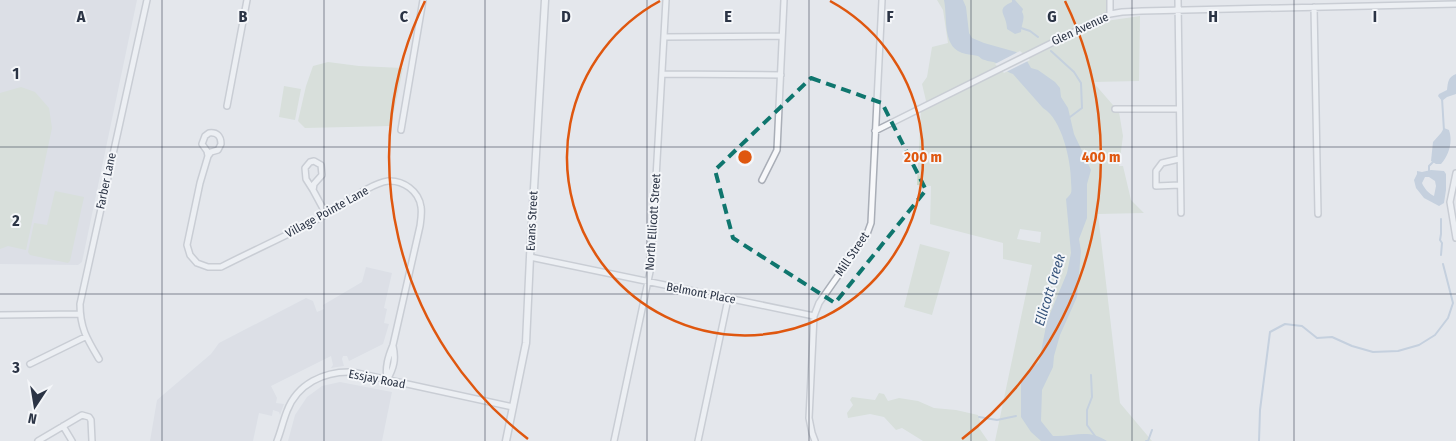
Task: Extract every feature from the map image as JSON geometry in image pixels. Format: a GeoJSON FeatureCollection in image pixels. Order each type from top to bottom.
{"type":"FeatureCollection","features":[{"type":"Feature","properties":{"kind":"street","name":"Farber Lane"},"geometry":{"type":"LineString","coordinates":[[99,359],[85,337],[81,324],[80,304],[146,0]]}},
{"type":"Feature","properties":{"kind":"street"},"geometry":{"type":"LineString","coordinates":[[227,106],[247,0]]}},
{"type":"Feature","properties":{"kind":"street"},"geometry":{"type":"LineString","coordinates":[[401,130],[423,0]]}},
{"type":"Feature","properties":{"kind":"street","name":"Evans Street"},"geometry":{"type":"LineString","coordinates":[[506,441],[526,343],[544,0]]}},
{"type":"Feature","properties":{"kind":"street","name":"North Ellicott Street"},"geometry":{"type":"LineString","coordinates":[[614,441],[651,267],[666,0]]}},
{"type":"Feature","properties":{"kind":"street"},"geometry":{"type":"LineString","coordinates":[[762,180],[777,150],[784,0]]}},
{"type":"Feature","properties":{"kind":"street","name":"Mill Street"},"geometry":{"type":"LineString","coordinates":[[815,441],[809,418],[814,316],[819,303],[867,234],[871,223],[882,0]]}},
{"type":"Feature","properties":{"kind":"street"},"geometry":{"type":"LineString","coordinates":[[1110,0],[1110,14]]}},
{"type":"Feature","properties":{"kind":"street"},"geometry":{"type":"LineString","coordinates":[[1178,0],[1181,213]]}},
{"type":"Feature","properties":{"kind":"street","name":"Glen Avenue"},"geometry":{"type":"LineString","coordinates":[[875,131],[1110,14],[1122,12],[1314,7],[1383,3],[1456,4]]}},
{"type":"Feature","properties":{"kind":"street"},"geometry":{"type":"LineString","coordinates":[[1314,7],[1318,214]]}},
{"type":"Feature","properties":{"kind":"street"},"geometry":{"type":"LineString","coordinates":[[664,37],[782,36]]}},
{"type":"Feature","properties":{"kind":"street"},"geometry":{"type":"LineString","coordinates":[[663,74],[781,75]]}},
{"type":"Feature","properties":{"kind":"street"},"geometry":{"type":"LineString","coordinates":[[1115,109],[1179,109]]}},
{"type":"Feature","properties":{"kind":"street","name":"Village Pointe Lane"},"geometry":{"type":"LineString","coordinates":[[208,156],[202,144],[203,140],[209,133],[216,134],[221,140],[221,147],[211,152],[208,156],[200,183],[187,245],[190,255],[198,263],[208,267],[221,267],[387,181],[401,182],[417,196],[421,206],[420,226],[393,345],[388,356],[385,370],[387,380]]}},
{"type":"Feature","properties":{"kind":"street"},"geometry":{"type":"LineString","coordinates":[[1180,159],[1162,163],[1156,171],[1156,186],[1180,185]]}},
{"type":"Feature","properties":{"kind":"street"},"geometry":{"type":"LineString","coordinates":[[313,190],[314,184],[322,175],[321,165],[314,161],[310,162],[305,168],[306,179],[326,214]]}},
{"type":"Feature","properties":{"kind":"street"},"geometry":{"type":"LineString","coordinates":[[1456,173],[1450,202],[1456,238]]}},
{"type":"Feature","properties":{"kind":"street","name":"Belmont Place"},"geometry":{"type":"LineString","coordinates":[[530,257],[814,316]]}},
{"type":"Feature","properties":{"kind":"street"},"geometry":{"type":"LineString","coordinates":[[698,441],[728,299]]}},
{"type":"Feature","properties":{"kind":"street"},"geometry":{"type":"LineString","coordinates":[[0,316],[80,314]]}},
{"type":"Feature","properties":{"kind":"street"},"geometry":{"type":"LineString","coordinates":[[30,364],[85,337]]}},
{"type":"Feature","properties":{"kind":"street","name":"Essjay Road"},"geometry":{"type":"LineString","coordinates":[[277,441],[292,401],[304,387],[317,378],[333,373],[345,372],[387,380],[513,408]]}},
{"type":"Feature","properties":{"kind":"street"},"geometry":{"type":"LineString","coordinates":[[38,441],[82,415],[89,417],[92,423],[92,441]]}},
{"type":"Feature","properties":{"kind":"street"},"geometry":{"type":"LineString","coordinates":[[63,426],[72,441]]}},
{"type":"Feature","properties":{"kind":"highlighted area"},"geometry":{"type":"Polygon","coordinates":[[[811,78],[882,103],[926,190],[835,303],[733,238],[715,170],[811,78]]]}},
{"type":"Feature","properties":{"kind":"shaded area"},"geometry":{"type":"Polygon","coordinates":[[[0,0],[137,0],[82,262],[78,265],[0,264],[0,0]]]}},
{"type":"Feature","properties":{"kind":"shaded area"},"geometry":{"type":"Polygon","coordinates":[[[366,267],[392,273],[384,308],[387,309],[384,323],[389,324],[383,344],[349,361],[347,356],[343,356],[344,366],[331,368],[333,365],[331,356],[271,386],[277,398],[276,403],[284,404],[280,415],[279,412],[273,410],[272,416],[259,413],[253,441],[150,441],[157,400],[211,354],[219,343],[306,298],[313,301],[317,312],[324,309],[323,305],[362,282],[366,267]]]}},
{"type":"Feature","properties":{"kind":"shaded area"},"geometry":{"type":"Polygon","coordinates":[[[340,382],[392,392],[382,441],[288,441],[295,415],[307,397],[322,386],[340,382]]]}},
{"type":"Feature","properties":{"kind":"green space"},"geometry":{"type":"Polygon","coordinates":[[[937,0],[1106,0],[1106,21],[1140,16],[1139,81],[1093,82],[1119,112],[1123,136],[1119,166],[1123,166],[1131,200],[1144,213],[1098,214],[1120,403],[1152,441],[995,441],[1032,265],[1003,259],[1003,243],[930,224],[931,186],[917,185],[921,110],[927,105],[922,84],[927,77],[932,47],[948,43],[943,10],[937,0]],[[1020,229],[1017,239],[1040,243],[1041,232],[1020,229]]]}},
{"type":"Feature","properties":{"kind":"green space"},"geometry":{"type":"Polygon","coordinates":[[[328,62],[359,66],[403,68],[391,126],[305,128],[298,121],[313,66],[328,62]]]}},
{"type":"Feature","properties":{"kind":"green space"},"geometry":{"type":"Polygon","coordinates":[[[284,86],[301,89],[295,120],[279,117],[284,86]]]}},
{"type":"Feature","properties":{"kind":"green space"},"geometry":{"type":"Polygon","coordinates":[[[21,87],[35,92],[49,108],[52,128],[26,250],[8,246],[0,249],[0,93],[21,87]]]}},
{"type":"Feature","properties":{"kind":"green space"},"geometry":{"type":"Polygon","coordinates":[[[55,191],[84,197],[68,263],[30,255],[28,252],[34,223],[47,225],[55,191]]]}},
{"type":"Feature","properties":{"kind":"green space"},"geometry":{"type":"Polygon","coordinates":[[[920,244],[950,252],[932,315],[904,307],[920,244]]]}},
{"type":"Feature","properties":{"kind":"green space"},"geometry":{"type":"Polygon","coordinates":[[[879,393],[884,394],[888,401],[899,398],[918,401],[934,408],[978,415],[980,421],[979,428],[988,441],[923,441],[902,428],[896,430],[884,417],[870,414],[848,418],[847,413],[853,405],[850,400],[852,397],[875,400],[879,393]]]}},
{"type":"Feature","properties":{"kind":"water"},"geometry":{"type":"Polygon","coordinates":[[[944,0],[963,0],[966,7],[969,33],[972,38],[1016,52],[1027,61],[1031,68],[1038,70],[1055,82],[1060,88],[1061,97],[1068,108],[1074,134],[1091,170],[1087,184],[1087,218],[1079,239],[1081,251],[1077,297],[1060,335],[1053,367],[1042,390],[1041,421],[1053,436],[1087,434],[1107,441],[1041,441],[1031,432],[1021,417],[1021,381],[1030,369],[1039,362],[1047,321],[1067,273],[1071,253],[1066,199],[1071,194],[1071,173],[1064,141],[1050,113],[1043,108],[1013,74],[998,64],[958,51],[953,46],[947,32],[944,0]]]}},
{"type":"Feature","properties":{"kind":"water"},"geometry":{"type":"Polygon","coordinates":[[[1012,0],[1015,0],[1023,9],[1021,32],[1015,34],[1007,29],[1003,13],[1004,7],[1012,2],[1012,0]]]}},
{"type":"Feature","properties":{"kind":"water"},"geometry":{"type":"Polygon","coordinates":[[[1456,74],[1456,94],[1442,101],[1438,96],[1439,94],[1447,90],[1450,78],[1456,74]]]}},
{"type":"Feature","properties":{"kind":"water"},"geometry":{"type":"Polygon","coordinates":[[[1444,128],[1449,130],[1450,148],[1441,164],[1436,164],[1431,161],[1433,142],[1444,128]]]}},
{"type":"Feature","properties":{"kind":"water"},"geometry":{"type":"Polygon","coordinates":[[[1431,170],[1444,171],[1446,174],[1444,203],[1439,206],[1424,198],[1416,188],[1414,180],[1417,171],[1431,170]],[[1425,177],[1422,183],[1427,191],[1434,196],[1435,181],[1425,177]]]}},
{"type":"Feature","properties":{"kind":"pier"},"geometry":{"type":"Polygon","coordinates":[[[1020,51],[1030,60],[1004,73],[995,64],[1020,51]]]}},
{"type":"Feature","properties":{"kind":"waterway"},"geometry":{"type":"LineString","coordinates":[[1021,28],[1030,31],[1038,37]]}},
{"type":"Feature","properties":{"kind":"waterway"},"geometry":{"type":"LineString","coordinates":[[1051,51],[1074,72],[1081,83],[1082,108],[1070,117]]}},
{"type":"Feature","properties":{"kind":"waterway"},"geometry":{"type":"LineString","coordinates":[[1442,98],[1444,131]]}},
{"type":"Feature","properties":{"kind":"waterway"},"geometry":{"type":"LineString","coordinates":[[1429,172],[1429,166],[1433,162]]}},
{"type":"Feature","properties":{"kind":"waterway"},"geometry":{"type":"LineString","coordinates":[[1441,219],[1441,255]]}},
{"type":"Feature","properties":{"kind":"waterway"},"geometry":{"type":"LineString","coordinates":[[1259,441],[1260,410],[1270,332],[1285,324],[1302,326],[1317,338],[1332,337],[1352,346],[1373,352],[1398,351],[1419,345],[1435,335],[1448,318],[1453,303],[1443,264]]}},
{"type":"Feature","properties":{"kind":"waterway"},"geometry":{"type":"LineString","coordinates":[[1091,375],[1092,397],[1087,410],[1087,425],[1095,436]]}},
{"type":"Feature","properties":{"kind":"waterway"},"geometry":{"type":"LineString","coordinates":[[979,417],[997,420],[1016,416]]}},
{"type":"Feature","properties":{"kind":"waterway"},"geometry":{"type":"LineString","coordinates":[[1146,441],[1148,441],[1152,430]]}},
{"type":"Feature","properties":{"kind":"water label","name":"Ellicott Creek"},"geometry":{"type":"Point","coordinates":[1050,290]}}]}
